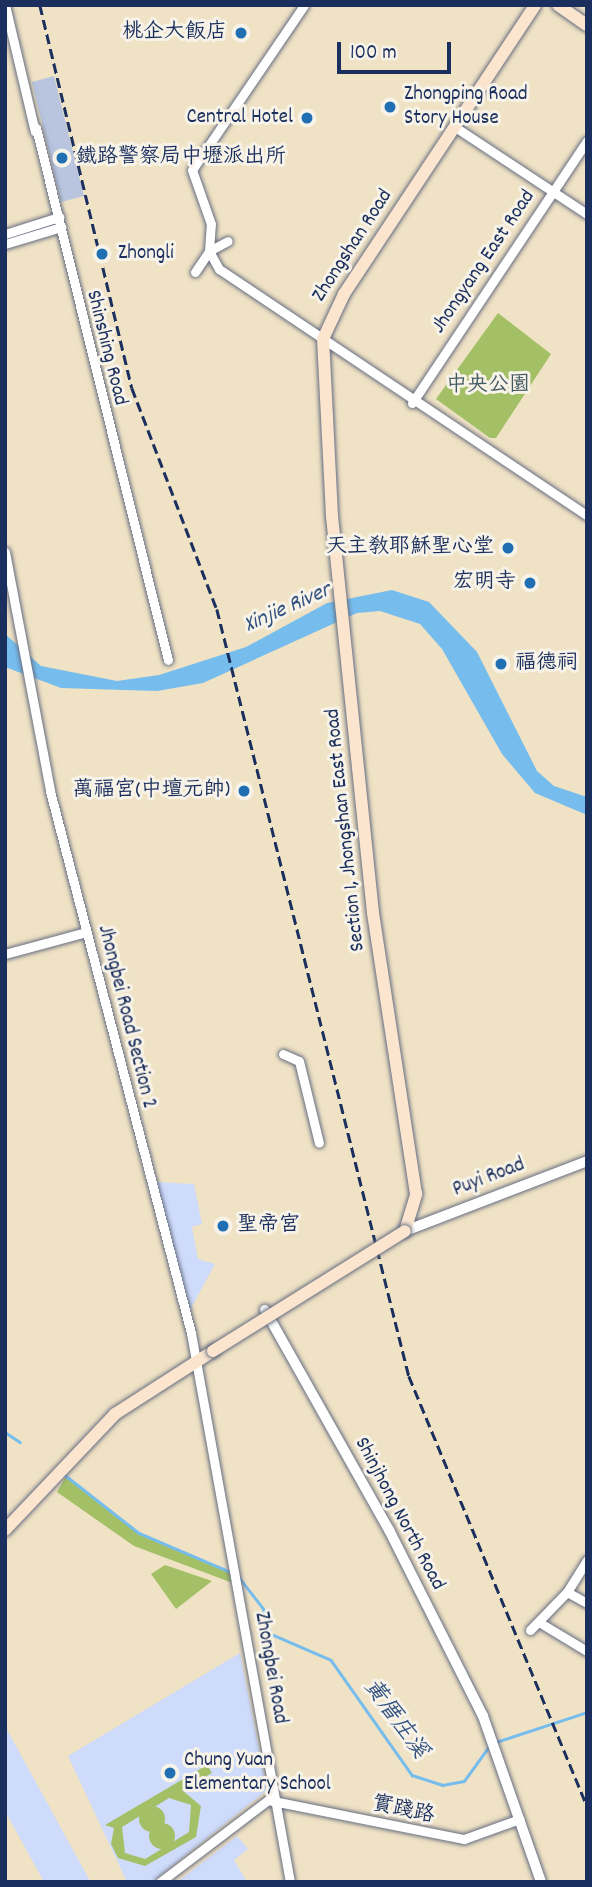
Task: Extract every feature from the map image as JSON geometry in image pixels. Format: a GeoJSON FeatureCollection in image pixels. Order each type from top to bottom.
{"type":"FeatureCollection","features":[{"type":"Feature","properties":{"kind":"main road","name":"Zhongshan Road"},"geometry":{"type":"LineString","coordinates":[[338,587],[323,339],[344,294],[535,5]]}},
{"type":"Feature","properties":{"kind":"main road"},"geometry":{"type":"LineString","coordinates":[[558,5],[587,24]]}},
{"type":"Feature","properties":{"kind":"main road","name":"Section 1, Jhongshan East Road"},"geometry":{"type":"LineString","coordinates":[[338,587],[390,1028],[416,1194],[405,1231]]}},
{"type":"Feature","properties":{"kind":"main road"},"geometry":{"type":"LineString","coordinates":[[5,1530],[115,1414],[195,1361],[405,1231]]}},
{"type":"Feature","properties":{"kind":"street","name":"Shinshing Road"},"geometry":{"type":"LineString","coordinates":[[5,5],[168,660]]}},
{"type":"Feature","properties":{"kind":"street"},"geometry":{"type":"LineString","coordinates":[[304,5],[192,170],[211,224],[209,251],[219,270],[323,339],[412,403],[587,516]]}},
{"type":"Feature","properties":{"kind":"street"},"geometry":{"type":"LineString","coordinates":[[455,127],[587,214]]}},
{"type":"Feature","properties":{"kind":"street","name":"Jhongyang East Road"},"geometry":{"type":"LineString","coordinates":[[412,403],[587,141]]}},
{"type":"Feature","properties":{"kind":"street"},"geometry":{"type":"LineString","coordinates":[[5,234],[58,221]]}},
{"type":"Feature","properties":{"kind":"street"},"geometry":{"type":"LineString","coordinates":[[5,244],[58,221]]}},
{"type":"Feature","properties":{"kind":"street"},"geometry":{"type":"LineString","coordinates":[[195,272],[209,251],[228,241]]}},
{"type":"Feature","properties":{"kind":"street","name":"Jhongbei Road Section 2"},"geometry":{"type":"LineString","coordinates":[[5,552],[25,680],[195,1361]]}},
{"type":"Feature","properties":{"kind":"street"},"geometry":{"type":"LineString","coordinates":[[5,954],[86,932]]}},
{"type":"Feature","properties":{"kind":"street"},"geometry":{"type":"LineString","coordinates":[[283,1054],[299,1061],[319,1143]]}},
{"type":"Feature","properties":{"kind":"street","name":"Puyi Road"},"geometry":{"type":"LineString","coordinates":[[405,1231],[587,1161]]}},
{"type":"Feature","properties":{"kind":"street","name":"Shinjhong North Road"},"geometry":{"type":"LineString","coordinates":[[265,1310],[389,1530],[495,1744],[541,1882]]}},
{"type":"Feature","properties":{"kind":"street","name":"Zhongbei Road"},"geometry":{"type":"LineString","coordinates":[[195,1361],[235,1566],[290,1882]]}},
{"type":"Feature","properties":{"kind":"street"},"geometry":{"type":"LineString","coordinates":[[530,1630],[542,1624],[568,1592],[587,1560]]}},
{"type":"Feature","properties":{"kind":"street"},"geometry":{"type":"LineString","coordinates":[[568,1592],[587,1603]]}},
{"type":"Feature","properties":{"kind":"street"},"geometry":{"type":"LineString","coordinates":[[542,1624],[587,1651]]}},
{"type":"Feature","properties":{"kind":"street"},"geometry":{"type":"LineString","coordinates":[[160,1882],[259,1805],[268,1800],[276,1806]]}},
{"type":"Feature","properties":{"kind":"street","name":"實踐路"},"geometry":{"type":"LineString","coordinates":[[276,1806],[464,1839],[520,1818]]}},
{"type":"Feature","properties":{"kind":"shaded area"},"geometry":{"type":"Polygon","coordinates":[[[54,76],[84,196],[61,202],[32,82],[54,76]]]}},
{"type":"Feature","properties":{"kind":"shaded area"},"geometry":{"type":"Polygon","coordinates":[[[155,1182],[194,1184],[202,1224],[192,1227],[198,1259],[215,1264],[190,1310],[155,1182]]]}},
{"type":"Feature","properties":{"kind":"shaded area","name":"Chung Yuan Elementary School"},"geometry":{"type":"Polygon","coordinates":[[[240,1653],[267,1790],[152,1882],[127,1882],[68,1756],[240,1653]]]}},
{"type":"Feature","properties":{"kind":"shaded area"},"geometry":{"type":"Polygon","coordinates":[[[5,1726],[90,1882],[44,1882],[5,1811],[5,1726]]]}},
{"type":"Feature","properties":{"kind":"shaded area"},"geometry":{"type":"Polygon","coordinates":[[[237,1836],[248,1849],[234,1860],[247,1882],[177,1882],[237,1836]]]}},
{"type":"Feature","properties":{"kind":"green space","name":"中央公園"},"geometry":{"type":"Polygon","coordinates":[[[498,313],[551,354],[496,438],[490,438],[436,399],[498,313]]]}},
{"type":"Feature","properties":{"kind":"green space"},"geometry":{"type":"Polygon","coordinates":[[[66,1476],[139,1533],[237,1575],[238,1585],[134,1546],[57,1492],[66,1476]]]}},
{"type":"Feature","properties":{"kind":"green space"},"geometry":{"type":"Polygon","coordinates":[[[165,1565],[212,1581],[176,1609],[151,1574],[165,1565]]]}},
{"type":"Feature","properties":{"kind":"green space"},"geometry":{"type":"Polygon","coordinates":[[[207,1765],[212,1773],[182,1790],[201,1806],[196,1837],[145,1866],[118,1858],[111,1844],[114,1828],[105,1825],[207,1765]],[[169,1798],[122,1827],[125,1853],[145,1859],[189,1832],[191,1805],[169,1798]]]}},
{"type":"Feature","properties":{"kind":"green space"},"geometry":{"type":"Polygon","coordinates":[[[152,1806],[161,1810],[165,1819],[161,1828],[152,1832],[143,1828],[139,1819],[143,1810],[152,1806]]]}},
{"type":"Feature","properties":{"kind":"green space"},"geometry":{"type":"Polygon","coordinates":[[[162,1823],[171,1827],[175,1836],[171,1845],[162,1849],[153,1845],[149,1836],[153,1827],[162,1823]]]}},
{"type":"Feature","properties":{"kind":"water"},"geometry":{"type":"Polygon","coordinates":[[[392,590],[429,602],[477,652],[537,771],[554,786],[587,797],[587,815],[535,793],[502,754],[442,649],[420,624],[380,611],[357,613],[203,683],[157,691],[61,688],[5,667],[5,634],[41,666],[117,681],[159,675],[246,647],[327,603],[392,590]]]}},
{"type":"Feature","properties":{"kind":"waterway","name":"黃厝庄溪"},"geometry":{"type":"LineString","coordinates":[[5,1432],[20,1442]]}},
{"type":"Feature","properties":{"kind":"waterway","name":"黃厝庄溪"},"geometry":{"type":"LineString","coordinates":[[65,1475],[139,1533],[233,1573]]}},
{"type":"Feature","properties":{"kind":"waterway","name":"黃厝庄溪"},"geometry":{"type":"LineString","coordinates":[[238,1576],[263,1608],[271,1634],[331,1660],[412,1775],[442,1785],[464,1781],[490,1745]]}},
{"type":"Feature","properties":{"kind":"waterway","name":"黃厝庄溪"},"geometry":{"type":"LineString","coordinates":[[496,1742],[587,1712]]}},
{"type":"Feature","properties":{"kind":"railway"},"geometry":{"type":"LineString","coordinates":[[40,5],[132,388],[217,609],[409,1376],[587,1805]]}},
{"type":"Feature","properties":{"kind":"place","name":"桃企大飯店"},"geometry":{"type":"Point","coordinates":[241,33]}},
{"type":"Feature","properties":{"kind":"place","name":"Zhongping Road Story House"},"geometry":{"type":"Point","coordinates":[390,107]}},
{"type":"Feature","properties":{"kind":"place","name":"Central Hotel"},"geometry":{"type":"Point","coordinates":[307,118]}},
{"type":"Feature","properties":{"kind":"place","name":"鐵路警察局中壢派出所"},"geometry":{"type":"Point","coordinates":[62,158]}},
{"type":"Feature","properties":{"kind":"place","name":"Zhongli"},"geometry":{"type":"Point","coordinates":[102,254]}},
{"type":"Feature","properties":{"kind":"place","name":"天主教耶穌聖心堂"},"geometry":{"type":"Point","coordinates":[508,548]}},
{"type":"Feature","properties":{"kind":"place","name":"宏明寺"},"geometry":{"type":"Point","coordinates":[530,583]}},
{"type":"Feature","properties":{"kind":"place","name":"福德祠"},"geometry":{"type":"Point","coordinates":[501,664]}},
{"type":"Feature","properties":{"kind":"place","name":"萬福宮(中壇元帥)"},"geometry":{"type":"Point","coordinates":[244,791]}},
{"type":"Feature","properties":{"kind":"place","name":"聖帝宮"},"geometry":{"type":"Point","coordinates":[223,1226]}},
{"type":"Feature","properties":{"kind":"place","name":"Chung Yuan Elementary School"},"geometry":{"type":"Point","coordinates":[170,1773]}},
{"type":"Feature","properties":{"kind":"water label","name":"Xinjie River"},"geometry":{"type":"Point","coordinates":[288,609]}}]}
